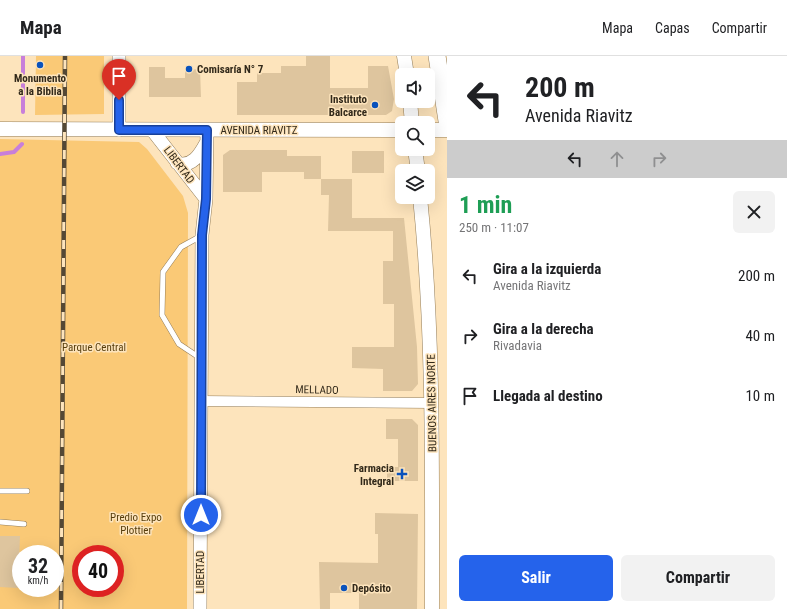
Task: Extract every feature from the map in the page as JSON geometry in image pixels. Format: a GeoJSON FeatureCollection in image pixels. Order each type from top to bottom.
{"type":"FeatureCollection","features":[{"type":"Feature","properties":{"kind":"highway"},"geometry":{"type":"LineString","coordinates":[[437,56],[447,121]]}},
{"type":"Feature","properties":{"kind":"main road"},"geometry":{"type":"LineString","coordinates":[[404,56],[405,68]]}},
{"type":"Feature","properties":{"kind":"main road","name":"AVENIDA RIAVITZ"},"geometry":{"type":"LineString","coordinates":[[0,127],[20,129],[152,130],[207,136],[395,130]]}},
{"type":"Feature","properties":{"kind":"main road"},"geometry":{"type":"LineString","coordinates":[[435,130],[447,130]]}},
{"type":"Feature","properties":{"kind":"main road","name":"BUENOS AIRES NORTE"},"geometry":{"type":"LineString","coordinates":[[421,204],[429,299],[432,403],[432,609]]}},
{"type":"Feature","properties":{"kind":"street"},"geometry":{"type":"LineString","coordinates":[[119,56],[119,130]]}},
{"type":"Feature","properties":{"kind":"street","name":"LIBERTAD"},"geometry":{"type":"LineString","coordinates":[[152,130],[176,163],[206,199]]}},
{"type":"Feature","properties":{"kind":"street"},"geometry":{"type":"LineString","coordinates":[[176,163],[185,164],[193,161],[207,136]]}},
{"type":"Feature","properties":{"kind":"street","name":"LIBERTAD"},"geometry":{"type":"LineString","coordinates":[[200,609],[202,235],[206,199],[207,136]]}},
{"type":"Feature","properties":{"kind":"street","name":"MELLADO"},"geometry":{"type":"LineString","coordinates":[[201,401],[432,403]]}},
{"type":"Feature","properties":{"kind":"lane"},"geometry":{"type":"LineString","coordinates":[[201,359],[179,344],[162,315],[163,272],[181,247],[202,235]]}},
{"type":"Feature","properties":{"kind":"lane"},"geometry":{"type":"LineString","coordinates":[[0,491],[26,492]]}},
{"type":"Feature","properties":{"kind":"lane"},"geometry":{"type":"LineString","coordinates":[[0,522],[24,524]]}},
{"type":"Feature","properties":{"kind":"green space"},"geometry":{"type":"Polygon","coordinates":[[[36,56],[104,56],[104,114],[35,115],[36,56]]]}},
{"type":"Feature","properties":{"kind":"green space","name":"Parque Central"},"geometry":{"type":"Polygon","coordinates":[[[0,139],[139,142],[147,149],[183,196],[188,213],[187,609],[0,609],[0,139]]]}},
{"type":"Feature","properties":{"kind":"building"},"geometry":{"type":"Polygon","coordinates":[[[306,56],[330,56],[330,88],[368,88],[368,66],[388,66],[394,99],[392,111],[386,115],[237,115],[237,82],[257,82],[257,73],[281,73],[281,66],[306,66],[306,56]]]}},
{"type":"Feature","properties":{"kind":"building"},"geometry":{"type":"Polygon","coordinates":[[[149,67],[165,67],[165,78],[185,78],[185,70],[200,69],[201,97],[149,97],[149,67]]]}},
{"type":"Feature","properties":{"kind":"building"},"geometry":{"type":"Polygon","coordinates":[[[230,150],[287,150],[287,156],[321,156],[321,179],[304,179],[304,172],[262,172],[262,192],[223,192],[223,155],[230,150]]]}},
{"type":"Feature","properties":{"kind":"building"},"geometry":{"type":"Polygon","coordinates":[[[352,151],[384,151],[384,173],[352,173],[352,151]]]}},
{"type":"Feature","properties":{"kind":"building"},"geometry":{"type":"Polygon","coordinates":[[[321,179],[352,179],[352,218],[404,218],[417,347],[418,384],[412,391],[383,391],[383,369],[352,368],[352,347],[394,347],[394,304],[383,304],[383,261],[393,261],[393,231],[328,231],[329,195],[321,195],[321,179]]]}},
{"type":"Feature","properties":{"kind":"building"},"geometry":{"type":"Polygon","coordinates":[[[386,419],[412,419],[418,425],[418,481],[387,481],[387,467],[398,467],[398,439],[386,439],[386,419]]]}},
{"type":"Feature","properties":{"kind":"building"},"geometry":{"type":"Polygon","coordinates":[[[375,513],[418,514],[417,609],[359,609],[359,593],[330,593],[330,609],[320,609],[319,562],[378,563],[378,534],[375,534],[375,513]]]}},
{"type":"Feature","properties":{"kind":"building"},"geometry":{"type":"Polygon","coordinates":[[[0,536],[20,536],[20,545],[12,545],[12,588],[0,587],[0,536]]]}},
{"type":"Feature","properties":{"kind":"waterway"},"geometry":{"type":"LineString","coordinates":[[23,56],[23,112]]}},
{"type":"Feature","properties":{"kind":"waterway"},"geometry":{"type":"LineString","coordinates":[[0,154],[14,152],[22,144]]}},
{"type":"Feature","properties":{"kind":"railway"},"geometry":{"type":"LineString","coordinates":[[61,609],[65,56]]}},
{"type":"Feature","properties":{"kind":"place","name":"Monumento a la Biblia"},"geometry":{"type":"Point","coordinates":[40,65]}},
{"type":"Feature","properties":{"kind":"place","name":"Comisaría N° 7"},"geometry":{"type":"Point","coordinates":[189,69]}},
{"type":"Feature","properties":{"kind":"place","name":"Instituto Balcarce"},"geometry":{"type":"Point","coordinates":[375,105]}},
{"type":"Feature","properties":{"kind":"place","name":"Farmacia Integral"},"geometry":{"type":"Point","coordinates":[402,474]}},
{"type":"Feature","properties":{"kind":"place","name":"Depósito"},"geometry":{"type":"Point","coordinates":[344,588]}},
{"type":"Feature","properties":{"kind":"route"},"geometry":{"type":"LineString","coordinates":[[119,100],[119,130],[207,130],[206,199],[202,235],[201,515]]}},
{"type":"Feature","properties":{"kind":"park label","name":"Predio Expo Plottier"},"geometry":{"type":"Point","coordinates":[136,523]}}]}
